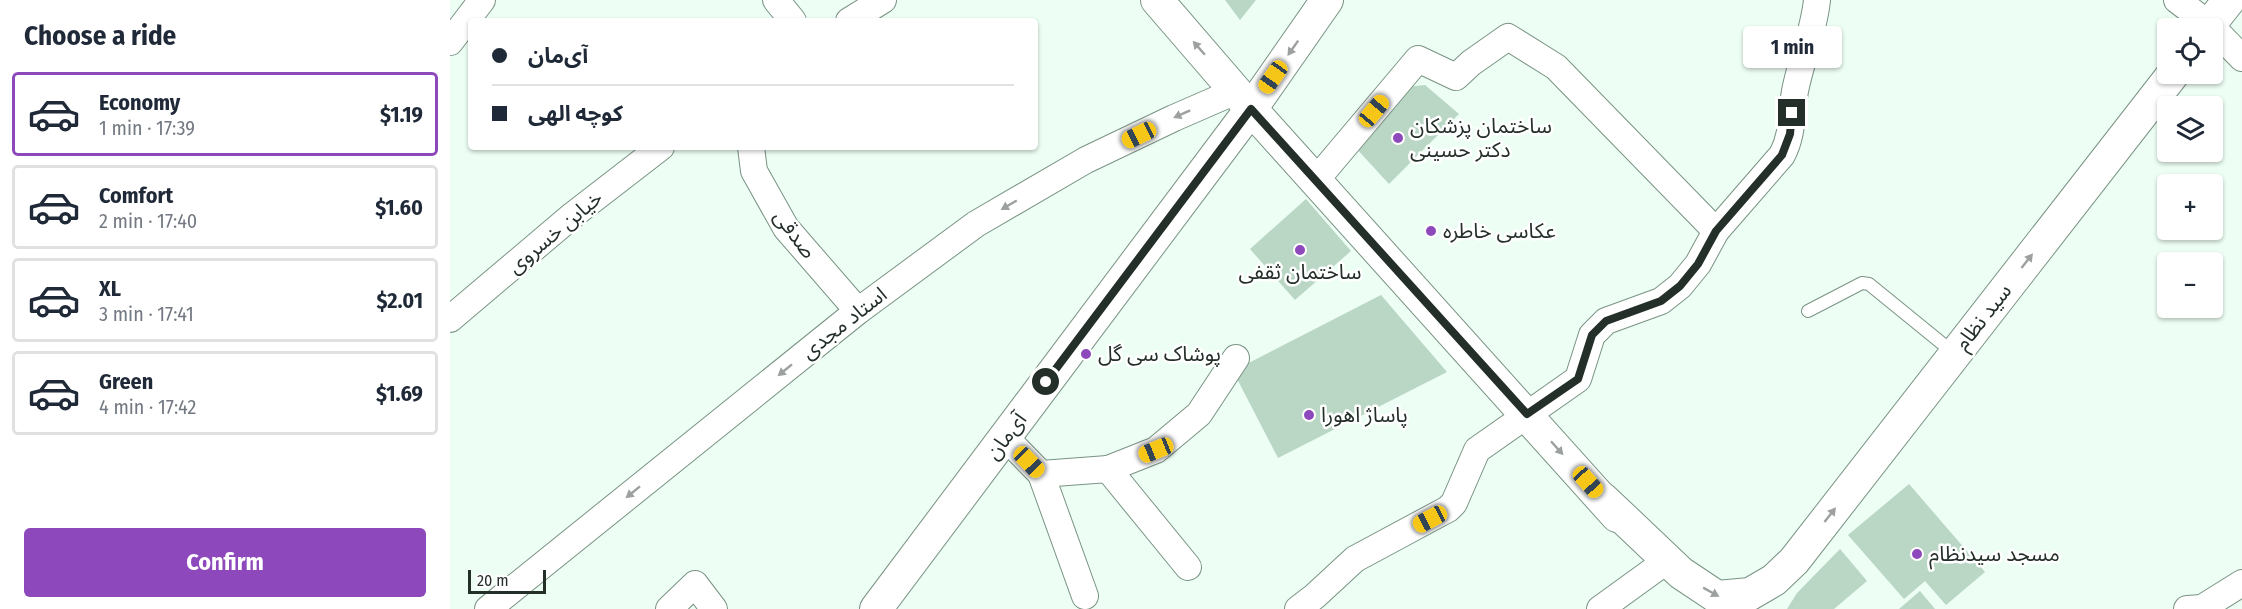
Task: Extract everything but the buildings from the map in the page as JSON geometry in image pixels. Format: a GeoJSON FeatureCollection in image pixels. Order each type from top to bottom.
{"type":"FeatureCollection","features":[{"type":"Feature","properties":{"kind":"street"},"geometry":{"type":"LineString","coordinates":[[468,18],[482,0]]}},
{"type":"Feature","properties":{"kind":"street"},"geometry":{"type":"LineString","coordinates":[[776,0],[791,18]]}},
{"type":"Feature","properties":{"kind":"street"},"geometry":{"type":"LineString","coordinates":[[854,18],[883,0]]}},
{"type":"Feature","properties":{"kind":"street"},"geometry":{"type":"LineString","coordinates":[[1157,0],[1243,100],[1603,499],[1694,609]]}},
{"type":"Feature","properties":{"kind":"street","name":"آی‌مان"},"geometry":{"type":"LineString","coordinates":[[876,609],[1005,437],[1243,100],[1327,0]]}},
{"type":"Feature","properties":{"kind":"street"},"geometry":{"type":"LineString","coordinates":[[1313,605],[1355,559],[1448,509],[1458,498],[1476,450],[1578,379],[1592,335],[1599,327],[1606,321],[1661,301],[1680,286],[1698,264],[1716,231],[1782,155],[1788,144],[1795,91],[1815,17],[1817,0]]}},
{"type":"Feature","properties":{"kind":"street"},"geometry":{"type":"LineString","coordinates":[[2178,0],[2199,18]]}},
{"type":"Feature","properties":{"kind":"street"},"geometry":{"type":"LineString","coordinates":[[2216,18],[2229,0]]}},
{"type":"Feature","properties":{"kind":"street"},"geometry":{"type":"LineString","coordinates":[[450,42],[468,18]]}},
{"type":"Feature","properties":{"kind":"street"},"geometry":{"type":"LineString","coordinates":[[1316,180],[1418,59],[1456,77],[1471,63],[1508,37],[1556,67],[1716,231]]}},
{"type":"Feature","properties":{"kind":"street"},"geometry":{"type":"LineString","coordinates":[[2223,40],[2242,58]]}},
{"type":"Feature","properties":{"kind":"street","name":"سید نظام"},"geometry":{"type":"LineString","coordinates":[[1794,561],[2165,84]]}},
{"type":"Feature","properties":{"kind":"street","name":"استاد مجدی"},"geometry":{"type":"LineString","coordinates":[[488,609],[858,311],[976,224],[1066,172],[1174,118],[1243,100]]}},
{"type":"Feature","properties":{"kind":"street","name":"خیابن خسروی"},"geometry":{"type":"LineString","coordinates":[[450,319],[573,215],[657,150]]}},
{"type":"Feature","properties":{"kind":"street","name":"صدقی"},"geometry":{"type":"LineString","coordinates":[[751,150],[754,171],[786,228],[858,311]]}},
{"type":"Feature","properties":{"kind":"street"},"geometry":{"type":"LineString","coordinates":[[1041,474],[1108,470],[1156,450],[1199,414],[1236,358]]}},
{"type":"Feature","properties":{"kind":"street"},"geometry":{"type":"LineString","coordinates":[[1005,437],[1041,474],[1085,596]]}},
{"type":"Feature","properties":{"kind":"street"},"geometry":{"type":"LineString","coordinates":[[1108,470],[1188,567]]}},
{"type":"Feature","properties":{"kind":"street"},"geometry":{"type":"LineString","coordinates":[[1603,499],[1681,573],[1717,597],[1749,594],[1774,580],[1794,561]]}},
{"type":"Feature","properties":{"kind":"street"},"geometry":{"type":"LineString","coordinates":[[1770,609],[1794,561]]}},
{"type":"Feature","properties":{"kind":"street"},"geometry":{"type":"LineString","coordinates":[[1600,609],[1658,567]]}},
{"type":"Feature","properties":{"kind":"street"},"geometry":{"type":"LineString","coordinates":[[2187,609],[2202,608],[2242,583]]}},
{"type":"Feature","properties":{"kind":"street"},"geometry":{"type":"LineString","coordinates":[[669,609],[695,584],[714,609]]}},
{"type":"Feature","properties":{"kind":"lane"},"geometry":{"type":"LineString","coordinates":[[1808,311],[1862,283],[1869,285],[1955,354]]}},
{"type":"Feature","properties":{"kind":"place","name":"ساختمان پزشکان دکتر حسینی"},"geometry":{"type":"Point","coordinates":[1398,138]}},
{"type":"Feature","properties":{"kind":"place","name":"عکاسی خاطره"},"geometry":{"type":"Point","coordinates":[1431,231]}},
{"type":"Feature","properties":{"kind":"place","name":"ساختمان ثقفی"},"geometry":{"type":"Point","coordinates":[1300,250]}},
{"type":"Feature","properties":{"kind":"place","name":"پوشاک سی گل"},"geometry":{"type":"Point","coordinates":[1086,354]}},
{"type":"Feature","properties":{"kind":"place","name":"پاساژ اهورا"},"geometry":{"type":"Point","coordinates":[1309,415]}},
{"type":"Feature","properties":{"kind":"place","name":"مسجد سیدنظام"},"geometry":{"type":"Point","coordinates":[1917,554]}},
{"type":"Feature","properties":{"kind":"route"},"geometry":{"type":"LineString","coordinates":[[1046,382],[1251,109],[1527,414],[1578,379],[1592,335],[1606,321],[1661,301],[1680,286],[1698,264],[1716,231],[1782,155],[1788,144],[1792,113]]}}]}
